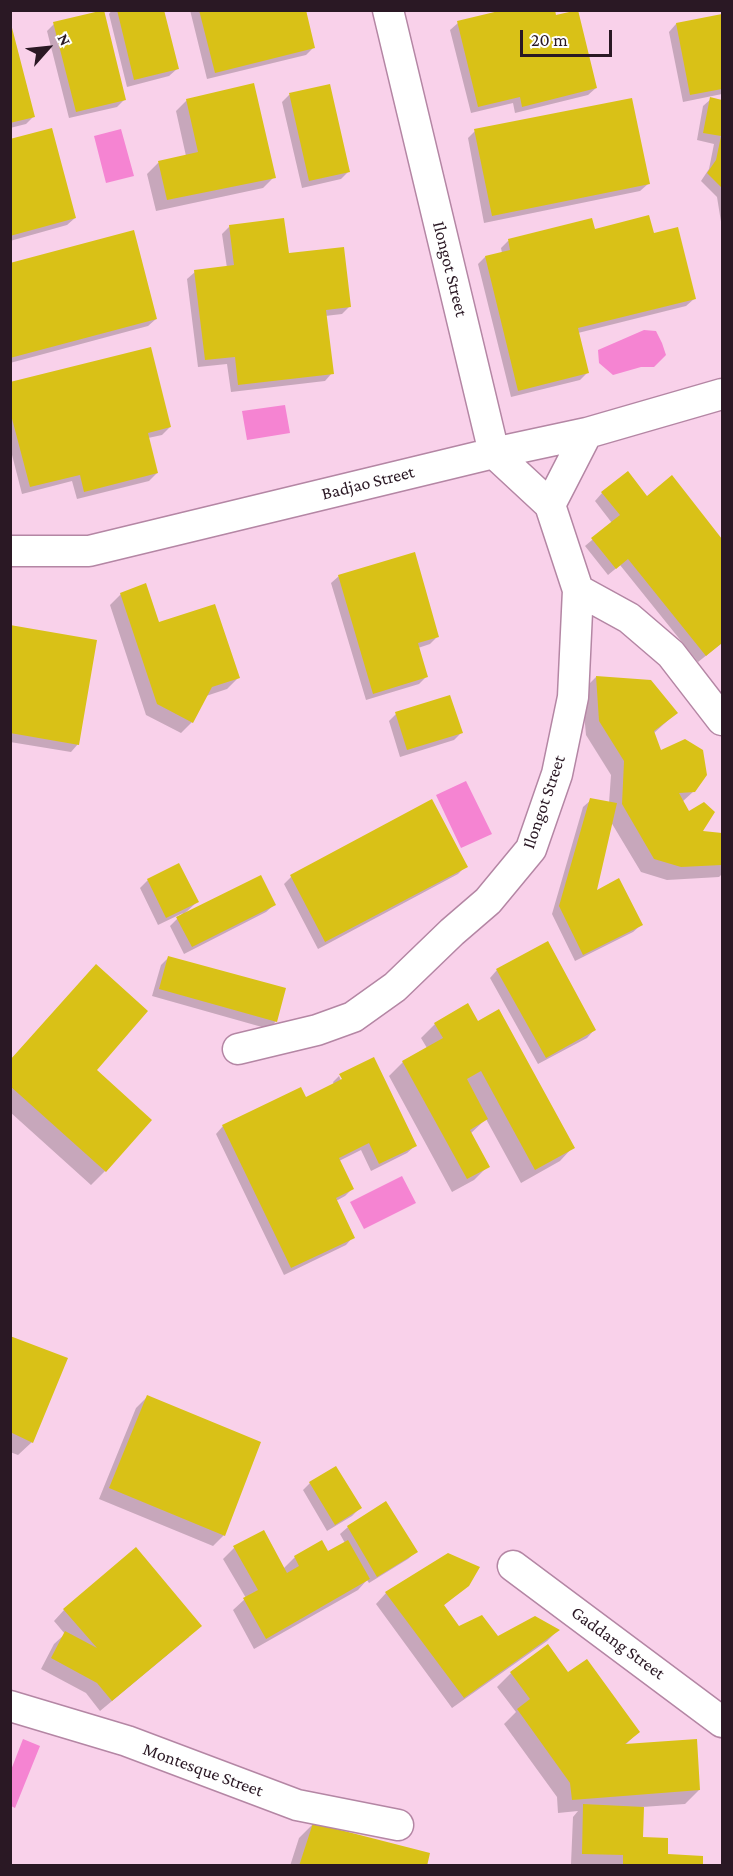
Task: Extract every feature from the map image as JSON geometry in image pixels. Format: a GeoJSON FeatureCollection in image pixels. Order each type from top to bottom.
{"type":"FeatureCollection","features":[{"type":"Feature","properties":{"kind":"street","name":"Ilongot Street"},"geometry":{"type":"LineString","coordinates":[[238,1048],[316,1030],[353,1017],[395,987],[488,901],[531,849],[557,774],[573,697],[578,590],[550,505],[494,453],[388,10]]}},
{"type":"Feature","properties":{"kind":"street","name":"Badjao Street"},"geometry":{"type":"LineString","coordinates":[[10,551],[89,551],[494,453],[587,433],[723,394]]}},
{"type":"Feature","properties":{"kind":"street"},"geometry":{"type":"LineString","coordinates":[[550,505],[587,433]]}},
{"type":"Feature","properties":{"kind":"street"},"geometry":{"type":"LineString","coordinates":[[578,590],[629,618],[671,654],[723,720]]}},
{"type":"Feature","properties":{"kind":"street","name":"Gaddang Street"},"geometry":{"type":"LineString","coordinates":[[513,1566],[723,1722]]}},
{"type":"Feature","properties":{"kind":"street","name":"Montesque Street"},"geometry":{"type":"LineString","coordinates":[[10,1706],[127,1741],[297,1804],[398,1825]]}},
{"type":"Feature","properties":{"kind":"shaded area"},"geometry":{"type":"Polygon","coordinates":[[[121,129],[134,176],[106,183],[94,136],[121,129]]]}},
{"type":"Feature","properties":{"kind":"shaded area"},"geometry":{"type":"Polygon","coordinates":[[[644,330],[656,331],[666,355],[654,367],[641,367],[613,375],[599,363],[598,350],[644,330]]]}},
{"type":"Feature","properties":{"kind":"shaded area"},"geometry":{"type":"Polygon","coordinates":[[[285,405],[290,433],[247,440],[242,411],[285,405]]]}},
{"type":"Feature","properties":{"kind":"shaded area"},"geometry":{"type":"Polygon","coordinates":[[[466,781],[492,834],[461,848],[436,795],[466,781]]]}},
{"type":"Feature","properties":{"kind":"shaded area"},"geometry":{"type":"Polygon","coordinates":[[[402,1176],[416,1203],[364,1229],[350,1202],[402,1176]]]}},
{"type":"Feature","properties":{"kind":"shaded area"},"geometry":{"type":"Polygon","coordinates":[[[23,1739],[40,1746],[15,1808],[11,1806],[11,1770],[23,1739]]]}},
{"type":"Feature","properties":{"kind":"building"},"geometry":{"type":"Polygon","coordinates":[[[104,10],[126,100],[76,112],[53,22],[104,10]]]}},
{"type":"Feature","properties":{"kind":"building"},"geometry":{"type":"Polygon","coordinates":[[[117,10],[164,10],[179,69],[134,80],[117,10]]]}},
{"type":"Feature","properties":{"kind":"building"},"geometry":{"type":"Polygon","coordinates":[[[199,10],[306,10],[315,48],[215,73],[199,10]]]}},
{"type":"Feature","properties":{"kind":"building"},"geometry":{"type":"Polygon","coordinates":[[[503,10],[555,10],[556,15],[578,10],[597,88],[522,107],[520,97],[478,107],[457,21],[503,10]]]}},
{"type":"Feature","properties":{"kind":"building"},"geometry":{"type":"Polygon","coordinates":[[[722,14],[722,89],[690,95],[676,23],[722,14]]]}},
{"type":"Feature","properties":{"kind":"building"},"geometry":{"type":"Polygon","coordinates":[[[10,20],[35,117],[10,123],[10,20]]]}},
{"type":"Feature","properties":{"kind":"building"},"geometry":{"type":"Polygon","coordinates":[[[254,83],[276,178],[167,200],[158,161],[198,152],[186,99],[254,83]]]}},
{"type":"Feature","properties":{"kind":"building"},"geometry":{"type":"Polygon","coordinates":[[[330,84],[350,172],[309,181],[289,93],[330,84]]]}},
{"type":"Feature","properties":{"kind":"building"},"geometry":{"type":"Polygon","coordinates":[[[710,97],[722,100],[722,188],[707,173],[716,160],[721,136],[703,133],[710,97]]]}},
{"type":"Feature","properties":{"kind":"building"},"geometry":{"type":"Polygon","coordinates":[[[632,98],[650,184],[492,216],[474,129],[632,98]]]}},
{"type":"Feature","properties":{"kind":"building"},"geometry":{"type":"Polygon","coordinates":[[[52,128],[76,218],[10,236],[10,139],[52,128]]]}},
{"type":"Feature","properties":{"kind":"building"},"geometry":{"type":"Polygon","coordinates":[[[649,215],[654,233],[678,227],[696,299],[578,328],[589,373],[518,391],[485,256],[510,250],[508,239],[592,218],[595,229],[649,215]]]}},
{"type":"Feature","properties":{"kind":"building"},"geometry":{"type":"Polygon","coordinates":[[[284,218],[289,253],[344,247],[351,307],[326,310],[334,374],[238,385],[235,357],[205,360],[194,270],[234,265],[229,225],[284,218]]]}},
{"type":"Feature","properties":{"kind":"building"},"geometry":{"type":"Polygon","coordinates":[[[134,230],[157,319],[10,358],[10,263],[134,230]]]}},
{"type":"Feature","properties":{"kind":"building"},"geometry":{"type":"Polygon","coordinates":[[[151,347],[171,427],[148,433],[158,473],[84,492],[80,475],[30,487],[10,411],[10,382],[151,347]]]}},
{"type":"Feature","properties":{"kind":"building"},"geometry":{"type":"Polygon","coordinates":[[[628,471],[647,496],[672,475],[722,539],[722,643],[706,656],[628,559],[616,569],[591,538],[620,515],[601,492],[628,471]]]}},
{"type":"Feature","properties":{"kind":"building"},"geometry":{"type":"Polygon","coordinates":[[[415,552],[439,637],[418,643],[428,677],[373,694],[338,575],[415,552]]]}},
{"type":"Feature","properties":{"kind":"building"},"geometry":{"type":"Polygon","coordinates":[[[146,583],[159,622],[215,604],[240,678],[212,687],[193,723],[157,704],[120,593],[146,583]]]}},
{"type":"Feature","properties":{"kind":"building"},"geometry":{"type":"Polygon","coordinates":[[[10,625],[97,640],[79,745],[10,733],[10,625]]]}},
{"type":"Feature","properties":{"kind":"building"},"geometry":{"type":"Polygon","coordinates":[[[596,676],[651,680],[678,713],[654,731],[661,750],[685,739],[703,750],[707,775],[695,792],[679,793],[689,811],[704,802],[715,812],[703,831],[722,833],[722,865],[681,867],[654,859],[622,804],[624,761],[599,721],[596,676]]]}},
{"type":"Feature","properties":{"kind":"building"},"geometry":{"type":"Polygon","coordinates":[[[450,695],[463,733],[407,750],[395,712],[450,695]]]}},
{"type":"Feature","properties":{"kind":"building"},"geometry":{"type":"Polygon","coordinates":[[[590,798],[617,803],[597,890],[619,878],[643,925],[583,955],[559,906],[590,798]]]}},
{"type":"Feature","properties":{"kind":"building"},"geometry":{"type":"Polygon","coordinates":[[[432,799],[468,867],[325,942],[290,875],[432,799]]]}},
{"type":"Feature","properties":{"kind":"building"},"geometry":{"type":"Polygon","coordinates":[[[179,863],[199,902],[166,918],[147,879],[179,863]]]}},
{"type":"Feature","properties":{"kind":"building"},"geometry":{"type":"Polygon","coordinates":[[[261,875],[276,905],[192,947],[176,917],[261,875]]]}},
{"type":"Feature","properties":{"kind":"building"},"geometry":{"type":"Polygon","coordinates":[[[548,941],[596,1030],[546,1058],[496,969],[548,941]]]}},
{"type":"Feature","properties":{"kind":"building"},"geometry":{"type":"Polygon","coordinates":[[[168,956],[286,988],[277,1022],[159,989],[168,956]]]}},
{"type":"Feature","properties":{"kind":"building"},"geometry":{"type":"Polygon","coordinates":[[[96,964],[148,1011],[97,1070],[152,1120],[106,1172],[10,1086],[10,1060],[96,964]]]}},
{"type":"Feature","properties":{"kind":"building"},"geometry":{"type":"Polygon","coordinates":[[[468,1003],[478,1021],[499,1009],[575,1148],[535,1170],[481,1071],[467,1079],[488,1119],[470,1130],[490,1167],[467,1179],[402,1061],[443,1038],[434,1023],[468,1003]]]}},
{"type":"Feature","properties":{"kind":"building"},"geometry":{"type":"Polygon","coordinates":[[[374,1057],[417,1146],[379,1164],[369,1143],[339,1158],[354,1189],[336,1198],[355,1238],[291,1268],[222,1125],[301,1087],[306,1097],[342,1079],[339,1074],[374,1057]]]}},
{"type":"Feature","properties":{"kind":"building"},"geometry":{"type":"Polygon","coordinates":[[[10,1336],[68,1358],[33,1443],[10,1432],[10,1336]]]}},
{"type":"Feature","properties":{"kind":"building"},"geometry":{"type":"Polygon","coordinates":[[[147,1395],[261,1442],[225,1536],[109,1488],[147,1395]]]}},
{"type":"Feature","properties":{"kind":"building"},"geometry":{"type":"Polygon","coordinates":[[[336,1466],[362,1508],[335,1525],[309,1482],[336,1466]]]}},
{"type":"Feature","properties":{"kind":"building"},"geometry":{"type":"Polygon","coordinates":[[[386,1501],[418,1552],[377,1577],[347,1526],[386,1501]]]}},
{"type":"Feature","properties":{"kind":"building"},"geometry":{"type":"Polygon","coordinates":[[[264,1530],[287,1573],[299,1566],[294,1556],[322,1540],[328,1551],[348,1540],[370,1579],[266,1639],[243,1598],[258,1590],[233,1546],[264,1530]]]}},
{"type":"Feature","properties":{"kind":"building"},"geometry":{"type":"Polygon","coordinates":[[[136,1547],[202,1626],[112,1701],[97,1683],[51,1658],[65,1631],[97,1648],[63,1609],[136,1547]]]}},
{"type":"Feature","properties":{"kind":"building"},"geometry":{"type":"Polygon","coordinates":[[[448,1553],[480,1567],[469,1586],[444,1605],[459,1626],[482,1615],[498,1636],[535,1616],[560,1630],[464,1698],[385,1592],[448,1553]]]}},
{"type":"Feature","properties":{"kind":"building"},"geometry":{"type":"Polygon","coordinates":[[[548,1644],[568,1672],[587,1659],[640,1732],[625,1744],[697,1739],[700,1790],[572,1800],[570,1783],[517,1709],[530,1699],[510,1672],[548,1644]]]}},
{"type":"Feature","properties":{"kind":"building"},"geometry":{"type":"Polygon","coordinates":[[[583,1804],[644,1807],[643,1837],[668,1838],[668,1854],[703,1856],[703,1866],[623,1866],[623,1855],[582,1854],[583,1804]]]}},
{"type":"Feature","properties":{"kind":"building"},"geometry":{"type":"Polygon","coordinates":[[[313,1823],[430,1853],[427,1866],[299,1866],[313,1823]]]}}]}
